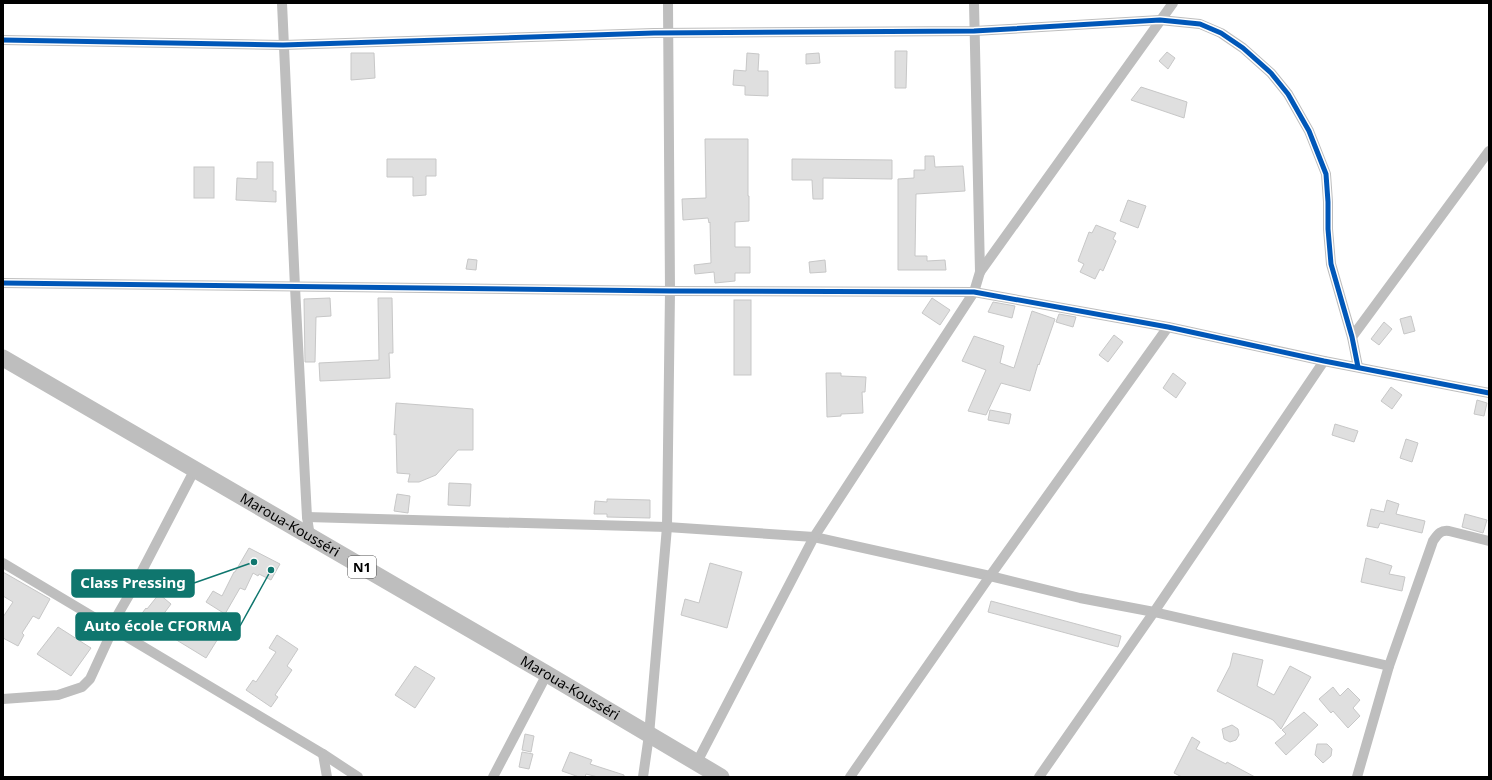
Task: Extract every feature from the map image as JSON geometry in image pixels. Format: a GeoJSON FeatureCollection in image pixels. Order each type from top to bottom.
{"type":"FeatureCollection","features":[{"type":"Feature","properties":{"kind":"highway","name":"Maroua-Kousséri"},"geometry":{"type":"LineString","coordinates":[[3,358],[195,468],[310,537],[547,674],[696,764],[721,777]]}},
{"type":"Feature","properties":{"kind":"street"},"geometry":{"type":"LineString","coordinates":[[282,3],[294,287],[307,517],[310,537]]}},
{"type":"Feature","properties":{"kind":"street"},"geometry":{"type":"LineString","coordinates":[[643,777],[649,735],[667,527],[670,291],[668,3]]}},
{"type":"Feature","properties":{"kind":"street"},"geometry":{"type":"LineString","coordinates":[[696,764],[814,537],[974,292],[980,272],[974,3]]}},
{"type":"Feature","properties":{"kind":"street"},"geometry":{"type":"LineString","coordinates":[[980,272],[1173,3]]}},
{"type":"Feature","properties":{"kind":"street"},"geometry":{"type":"LineString","coordinates":[[3,40],[283,45],[668,33],[974,31],[1160,20],[1200,24],[1222,34],[1243,48],[1271,73],[1288,94],[1309,131],[1326,174],[1331,264],[1352,337],[1358,367]]}},
{"type":"Feature","properties":{"kind":"street"},"geometry":{"type":"LineString","coordinates":[[1352,337],[1489,151]]}},
{"type":"Feature","properties":{"kind":"street"},"geometry":{"type":"LineString","coordinates":[[3,283],[670,291],[974,292],[1168,327],[1489,393]]}},
{"type":"Feature","properties":{"kind":"street"},"geometry":{"type":"LineString","coordinates":[[850,777],[990,576],[1168,327]]}},
{"type":"Feature","properties":{"kind":"street"},"geometry":{"type":"LineString","coordinates":[[1039,777],[1154,612],[1324,360]]}},
{"type":"Feature","properties":{"kind":"street"},"geometry":{"type":"LineString","coordinates":[[3,699],[58,695],[82,687],[90,679],[113,629],[117,616],[195,468]]}},
{"type":"Feature","properties":{"kind":"street"},"geometry":{"type":"LineString","coordinates":[[307,517],[667,527],[814,537],[990,576],[1080,598],[1154,612],[1388,666]]}},
{"type":"Feature","properties":{"kind":"street"},"geometry":{"type":"LineString","coordinates":[[1356,777],[1388,666],[1433,540],[1442,530],[1449,530],[1489,541]]}},
{"type":"Feature","properties":{"kind":"street"},"geometry":{"type":"LineString","coordinates":[[3,563],[323,754],[358,777]]}},
{"type":"Feature","properties":{"kind":"street"},"geometry":{"type":"LineString","coordinates":[[492,777],[547,674]]}},
{"type":"Feature","properties":{"kind":"street"},"geometry":{"type":"LineString","coordinates":[[323,754],[327,777]]}},
{"type":"Feature","properties":{"kind":"building"},"geometry":{"type":"Polygon","coordinates":[[[895,51],[907,51],[906,88],[895,88],[895,51]]]}},
{"type":"Feature","properties":{"kind":"building"},"geometry":{"type":"Polygon","coordinates":[[[1167,52],[1175,58],[1168,69],[1159,61],[1167,52]]]}},
{"type":"Feature","properties":{"kind":"building"},"geometry":{"type":"Polygon","coordinates":[[[351,53],[374,53],[375,78],[351,80],[351,53]]]}},
{"type":"Feature","properties":{"kind":"building"},"geometry":{"type":"Polygon","coordinates":[[[747,53],[759,54],[758,71],[768,71],[768,96],[745,95],[745,86],[733,85],[734,70],[746,71],[747,53]]]}},
{"type":"Feature","properties":{"kind":"building"},"geometry":{"type":"Polygon","coordinates":[[[819,53],[820,63],[806,64],[806,54],[819,53]]]}},
{"type":"Feature","properties":{"kind":"building"},"geometry":{"type":"Polygon","coordinates":[[[1141,87],[1187,102],[1184,118],[1131,100],[1141,87]]]}},
{"type":"Feature","properties":{"kind":"building"},"geometry":{"type":"Polygon","coordinates":[[[705,139],[748,139],[749,221],[735,222],[735,247],[750,247],[750,273],[735,273],[735,281],[715,283],[714,272],[695,274],[694,265],[711,263],[710,222],[709,223],[708,218],[683,220],[682,199],[706,198],[705,139]]]}},
{"type":"Feature","properties":{"kind":"building"},"geometry":{"type":"Polygon","coordinates":[[[925,156],[934,156],[935,167],[963,166],[965,191],[916,194],[915,256],[927,256],[927,261],[945,260],[946,270],[898,270],[898,179],[914,178],[914,170],[925,170],[925,156]]]}},
{"type":"Feature","properties":{"kind":"building"},"geometry":{"type":"Polygon","coordinates":[[[387,159],[436,159],[436,176],[426,176],[426,195],[413,196],[413,177],[387,177],[387,159]]]}},
{"type":"Feature","properties":{"kind":"building"},"geometry":{"type":"Polygon","coordinates":[[[792,159],[892,160],[892,179],[823,178],[823,199],[813,199],[812,180],[792,180],[792,159]]]}},
{"type":"Feature","properties":{"kind":"building"},"geometry":{"type":"Polygon","coordinates":[[[257,162],[273,162],[273,191],[276,191],[276,202],[236,200],[237,178],[257,179],[257,162]]]}},
{"type":"Feature","properties":{"kind":"building"},"geometry":{"type":"Polygon","coordinates":[[[194,167],[214,167],[214,198],[194,198],[194,167]]]}},
{"type":"Feature","properties":{"kind":"building"},"geometry":{"type":"Polygon","coordinates":[[[1128,200],[1146,206],[1138,228],[1120,221],[1128,200]]]}},
{"type":"Feature","properties":{"kind":"building"},"geometry":{"type":"Polygon","coordinates":[[[1096,225],[1116,233],[1113,239],[1116,241],[1103,271],[1100,269],[1095,279],[1080,272],[1084,264],[1078,261],[1089,232],[1092,233],[1096,225]]]}},
{"type":"Feature","properties":{"kind":"building"},"geometry":{"type":"Polygon","coordinates":[[[468,259],[477,260],[476,270],[466,269],[468,259]]]}},
{"type":"Feature","properties":{"kind":"building"},"geometry":{"type":"Polygon","coordinates":[[[825,260],[826,272],[810,273],[809,262],[825,260]]]}},
{"type":"Feature","properties":{"kind":"building"},"geometry":{"type":"Polygon","coordinates":[[[330,298],[331,316],[316,317],[315,362],[305,362],[304,299],[330,298]]]}},
{"type":"Feature","properties":{"kind":"building"},"geometry":{"type":"Polygon","coordinates":[[[378,298],[392,298],[393,353],[389,353],[390,378],[320,381],[319,363],[379,360],[378,298]]]}},
{"type":"Feature","properties":{"kind":"building"},"geometry":{"type":"Polygon","coordinates":[[[932,298],[950,310],[940,325],[922,313],[932,298]]]}},
{"type":"Feature","properties":{"kind":"building"},"geometry":{"type":"Polygon","coordinates":[[[734,300],[751,300],[751,375],[734,375],[734,300]]]}},
{"type":"Feature","properties":{"kind":"building"},"geometry":{"type":"Polygon","coordinates":[[[993,302],[1015,306],[1012,318],[988,312],[993,302]]]}},
{"type":"Feature","properties":{"kind":"building"},"geometry":{"type":"Polygon","coordinates":[[[1032,311],[1055,319],[1039,365],[1038,364],[1030,391],[1001,383],[986,415],[968,411],[986,370],[962,361],[974,336],[1004,346],[1000,363],[1014,368],[1032,311]]]}},
{"type":"Feature","properties":{"kind":"building"},"geometry":{"type":"Polygon","coordinates":[[[1059,314],[1076,317],[1073,327],[1056,322],[1059,314]]]}},
{"type":"Feature","properties":{"kind":"building"},"geometry":{"type":"Polygon","coordinates":[[[1411,316],[1415,331],[1404,334],[1400,319],[1411,316]]]}},
{"type":"Feature","properties":{"kind":"building"},"geometry":{"type":"Polygon","coordinates":[[[1384,322],[1392,329],[1379,345],[1371,339],[1384,322]]]}},
{"type":"Feature","properties":{"kind":"building"},"geometry":{"type":"Polygon","coordinates":[[[1114,335],[1123,342],[1108,362],[1099,355],[1114,335]]]}},
{"type":"Feature","properties":{"kind":"building"},"geometry":{"type":"Polygon","coordinates":[[[826,373],[841,373],[841,376],[866,377],[865,392],[862,392],[863,413],[841,414],[841,416],[827,417],[826,373]]]}},
{"type":"Feature","properties":{"kind":"building"},"geometry":{"type":"Polygon","coordinates":[[[1173,373],[1186,383],[1176,398],[1163,388],[1173,373]]]}},
{"type":"Feature","properties":{"kind":"building"},"geometry":{"type":"Polygon","coordinates":[[[1391,387],[1402,395],[1392,409],[1381,401],[1391,387]]]}},
{"type":"Feature","properties":{"kind":"building"},"geometry":{"type":"Polygon","coordinates":[[[1477,400],[1487,403],[1484,416],[1474,414],[1477,400]]]}},
{"type":"Feature","properties":{"kind":"building"},"geometry":{"type":"Polygon","coordinates":[[[396,403],[473,409],[473,450],[458,450],[436,475],[419,482],[408,482],[410,474],[397,473],[396,434],[394,435],[396,403]]]}},
{"type":"Feature","properties":{"kind":"building"},"geometry":{"type":"Polygon","coordinates":[[[990,410],[1011,414],[1009,424],[988,420],[990,410]]]}},
{"type":"Feature","properties":{"kind":"building"},"geometry":{"type":"Polygon","coordinates":[[[1335,424],[1358,431],[1354,442],[1332,435],[1335,424]]]}},
{"type":"Feature","properties":{"kind":"building"},"geometry":{"type":"Polygon","coordinates":[[[1406,439],[1418,443],[1412,462],[1400,458],[1406,439]]]}},
{"type":"Feature","properties":{"kind":"building"},"geometry":{"type":"Polygon","coordinates":[[[449,483],[471,484],[470,506],[448,505],[449,483]]]}},
{"type":"Feature","properties":{"kind":"building"},"geometry":{"type":"Polygon","coordinates":[[[397,494],[410,496],[408,513],[394,511],[397,494]]]}},
{"type":"Feature","properties":{"kind":"building"},"geometry":{"type":"Polygon","coordinates":[[[607,499],[650,500],[650,518],[607,517],[607,514],[594,514],[595,501],[607,502],[607,499]]]}},
{"type":"Feature","properties":{"kind":"building"},"geometry":{"type":"Polygon","coordinates":[[[1387,500],[1399,504],[1396,514],[1425,521],[1422,533],[1380,523],[1378,528],[1367,526],[1371,509],[1384,512],[1387,500]]]}},
{"type":"Feature","properties":{"kind":"building"},"geometry":{"type":"Polygon","coordinates":[[[1465,514],[1487,520],[1483,533],[1462,527],[1465,514]]]}},
{"type":"Feature","properties":{"kind":"building"},"geometry":{"type":"Polygon","coordinates":[[[249,548],[280,564],[271,580],[259,574],[258,576],[253,573],[245,590],[240,588],[225,614],[206,602],[213,591],[222,596],[234,572],[249,548]]]}},
{"type":"Feature","properties":{"kind":"building"},"geometry":{"type":"Polygon","coordinates":[[[1366,558],[1392,566],[1389,574],[1405,577],[1402,591],[1361,582],[1366,558]]]}},
{"type":"Feature","properties":{"kind":"building"},"geometry":{"type":"Polygon","coordinates":[[[710,563],[742,572],[727,628],[681,615],[685,599],[699,603],[710,563]]]}},
{"type":"Feature","properties":{"kind":"building"},"geometry":{"type":"Polygon","coordinates":[[[3,572],[50,599],[39,619],[33,616],[22,633],[24,635],[18,646],[3,638],[3,617],[13,602],[3,596],[3,572]]]}},
{"type":"Feature","properties":{"kind":"building"},"geometry":{"type":"Polygon","coordinates":[[[159,594],[171,604],[148,635],[134,624],[159,594]]]}},
{"type":"Feature","properties":{"kind":"building"},"geometry":{"type":"Polygon","coordinates":[[[991,601],[1121,636],[1118,647],[988,612],[991,601]]]}},
{"type":"Feature","properties":{"kind":"building"},"geometry":{"type":"Polygon","coordinates":[[[184,615],[219,637],[206,658],[170,636],[184,615]]]}},
{"type":"Feature","properties":{"kind":"building"},"geometry":{"type":"Polygon","coordinates":[[[58,627],[91,648],[71,676],[37,654],[58,627]]]}},
{"type":"Feature","properties":{"kind":"building"},"geometry":{"type":"Polygon","coordinates":[[[277,635],[298,649],[287,666],[292,670],[275,695],[278,697],[271,707],[246,690],[253,680],[256,682],[276,652],[269,648],[277,635]]]}},
{"type":"Feature","properties":{"kind":"building"},"geometry":{"type":"Polygon","coordinates":[[[1233,653],[1263,660],[1257,686],[1274,695],[1290,666],[1311,677],[1281,729],[1273,720],[1217,691],[1230,666],[1233,653]]]}},
{"type":"Feature","properties":{"kind":"building"},"geometry":{"type":"Polygon","coordinates":[[[415,666],[435,678],[415,708],[395,695],[415,666]]]}},
{"type":"Feature","properties":{"kind":"building"},"geometry":{"type":"Polygon","coordinates":[[[1333,687],[1340,696],[1348,688],[1360,700],[1353,708],[1360,716],[1348,728],[1333,711],[1331,713],[1319,699],[1333,687]]]}},
{"type":"Feature","properties":{"kind":"building"},"geometry":{"type":"Polygon","coordinates":[[[1304,712],[1318,725],[1286,755],[1275,743],[1286,734],[1282,730],[1304,712]]]}},
{"type":"Feature","properties":{"kind":"building"},"geometry":{"type":"Polygon","coordinates":[[[1232,725],[1238,729],[1239,735],[1236,740],[1230,742],[1224,739],[1222,729],[1232,725]]]}},
{"type":"Feature","properties":{"kind":"building"},"geometry":{"type":"Polygon","coordinates":[[[525,734],[534,736],[531,752],[522,750],[525,734]]]}},
{"type":"Feature","properties":{"kind":"building"},"geometry":{"type":"Polygon","coordinates":[[[1192,737],[1200,742],[1196,749],[1226,764],[1227,762],[1255,777],[1182,777],[1174,773],[1192,737]]]}},
{"type":"Feature","properties":{"kind":"building"},"geometry":{"type":"Polygon","coordinates":[[[1317,744],[1327,744],[1332,749],[1331,756],[1323,763],[1315,755],[1317,744]]]}},
{"type":"Feature","properties":{"kind":"building"},"geometry":{"type":"Polygon","coordinates":[[[522,752],[533,754],[529,769],[519,767],[522,752]]]}},
{"type":"Feature","properties":{"kind":"building"},"geometry":{"type":"Polygon","coordinates":[[[570,752],[592,760],[590,764],[624,775],[624,777],[598,777],[586,774],[585,777],[579,777],[562,771],[570,752]]]}},
{"type":"Feature","properties":{"kind":"cycle path"},"geometry":{"type":"LineString","coordinates":[[3,40],[283,45],[654,33],[974,31],[1160,20],[1200,24],[1221,33],[1243,48],[1271,73],[1288,94],[1309,131],[1326,174],[1331,264],[1352,337],[1358,367]]}},
{"type":"Feature","properties":{"kind":"cycle path"},"geometry":{"type":"LineString","coordinates":[[3,283],[670,291],[974,292],[1168,327],[1324,361],[1489,393]]}},
{"type":"Feature","properties":{"kind":"place","name":"Class Pressing"},"geometry":{"type":"Point","coordinates":[254,562]}},
{"type":"Feature","properties":{"kind":"place","name":"Auto école CFORMA"},"geometry":{"type":"Point","coordinates":[271,570]}}]}
